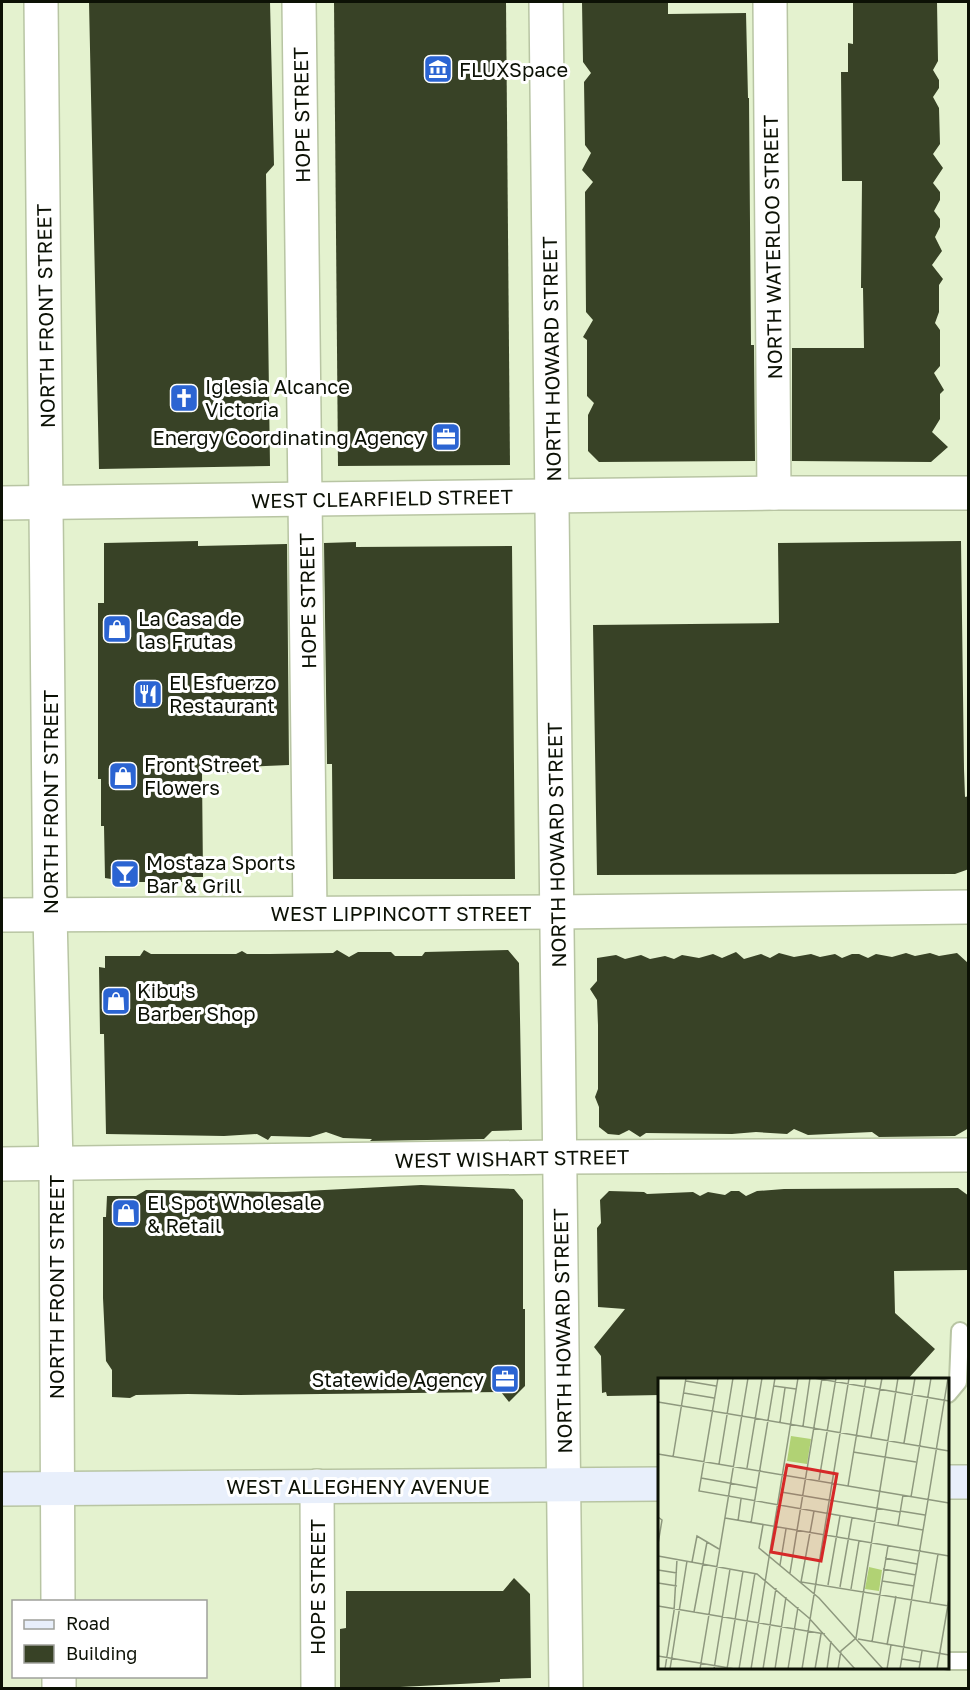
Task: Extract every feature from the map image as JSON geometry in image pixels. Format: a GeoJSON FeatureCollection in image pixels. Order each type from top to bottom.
{"type":"FeatureCollection","features":[{"type":"Feature","properties":{"kind":"main road"},"geometry":{"type":"LineString","coordinates":[[949,1482],[969,1482]]}},
{"type":"Feature","properties":{"kind":"main road","name":"WEST ALLEGHENY AVENUE"},"geometry":{"type":"LineString","coordinates":[[2,1489],[658,1484]]}},
{"type":"Feature","properties":{"kind":"street","name":"NORTH FRONT STREET"},"geometry":{"type":"LineString","coordinates":[[41,2],[48,503],[50,915],[56,1164],[58,1600]]}},
{"type":"Feature","properties":{"kind":"street","name":"HOPE STREET"},"geometry":{"type":"LineString","coordinates":[[299,2],[310,913]]}},
{"type":"Feature","properties":{"kind":"street","name":"NORTH HOWARD STREET"},"geometry":{"type":"LineString","coordinates":[[546,2],[566,1689]]}},
{"type":"Feature","properties":{"kind":"street","name":"NORTH WATERLOO STREET"},"geometry":{"type":"LineString","coordinates":[[770,2],[774,493]]}},
{"type":"Feature","properties":{"kind":"street","name":"WEST CLEARFIELD STREET"},"geometry":{"type":"LineString","coordinates":[[2,503],[552,495],[969,494]]}},
{"type":"Feature","properties":{"kind":"street","name":"WEST LIPPINCOTT STREET"},"geometry":{"type":"LineString","coordinates":[[2,915],[969,907]]}},
{"type":"Feature","properties":{"kind":"street","name":"WEST WISHART STREET"},"geometry":{"type":"LineString","coordinates":[[2,1164],[559,1157],[969,1155]]}},
{"type":"Feature","properties":{"kind":"street","name":"HOPE STREET"},"geometry":{"type":"LineString","coordinates":[[316,1486],[318,1689]]}},
{"type":"Feature","properties":{"kind":"lane"},"geometry":{"type":"LineString","coordinates":[[949,1393],[957,1382],[960,1331]]}},
{"type":"Feature","properties":{"kind":"lane"},"geometry":{"type":"LineString","coordinates":[[949,1661],[969,1661]]}},
{"type":"Feature","properties":{"kind":"building"},"geometry":{"type":"Polygon","coordinates":[[[89,2],[270,2],[274,165],[266,174],[270,466],[99,469],[89,2]]]}},
{"type":"Feature","properties":{"kind":"building"},"geometry":{"type":"Polygon","coordinates":[[[334,2],[506,2],[510,465],[338,466],[334,2]]]}},
{"type":"Feature","properties":{"kind":"building"},"geometry":{"type":"Polygon","coordinates":[[[582,2],[668,2],[668,14],[746,13],[755,461],[599,462],[588,451],[588,415],[594,403],[587,396],[587,340],[583,337],[593,320],[586,312],[585,192],[593,182],[582,170],[591,153],[585,145],[584,82],[591,73],[583,62],[582,2]]]}},
{"type":"Feature","properties":{"kind":"building"},"geometry":{"type":"Polygon","coordinates":[[[853,2],[937,2],[938,61],[933,70],[939,80],[939,88],[933,97],[939,108],[940,144],[933,154],[943,168],[933,183],[940,192],[940,200],[934,211],[940,219],[940,227],[935,237],[942,251],[932,265],[943,279],[939,285],[939,312],[935,323],[940,330],[940,366],[934,373],[944,390],[940,394],[940,419],[932,432],[948,447],[931,462],[792,461],[792,348],[864,348],[863,288],[861,288],[862,181],[842,181],[841,72],[848,72],[848,43],[853,44],[853,2]]]}},
{"type":"Feature","properties":{"kind":"building"},"geometry":{"type":"Polygon","coordinates":[[[198,541],[198,546],[287,544],[289,765],[240,767],[231,773],[202,773],[203,877],[182,877],[182,882],[111,882],[111,879],[105,878],[104,826],[101,826],[101,779],[98,779],[98,603],[104,603],[104,543],[198,541]]]}},
{"type":"Feature","properties":{"kind":"building"},"geometry":{"type":"Polygon","coordinates":[[[961,541],[964,769],[965,797],[969,796],[969,869],[955,874],[597,875],[593,625],[779,623],[778,543],[961,541]]]}},
{"type":"Feature","properties":{"kind":"building"},"geometry":{"type":"Polygon","coordinates":[[[356,542],[356,547],[512,546],[515,879],[333,879],[332,764],[327,764],[324,543],[356,542]]]}},
{"type":"Feature","properties":{"kind":"building"},"geometry":{"type":"Polygon","coordinates":[[[144,950],[151,954],[236,954],[242,951],[247,954],[270,954],[333,953],[337,950],[349,957],[358,952],[391,952],[395,956],[422,956],[425,952],[508,950],[519,963],[522,1130],[492,1131],[484,1139],[370,1141],[372,1139],[343,1138],[326,1132],[310,1137],[271,1136],[268,1140],[257,1134],[224,1136],[106,1134],[104,1034],[100,1034],[99,967],[105,968],[105,956],[140,956],[144,950]]]}},
{"type":"Feature","properties":{"kind":"building"},"geometry":{"type":"Polygon","coordinates":[[[736,952],[744,959],[761,954],[770,958],[779,953],[794,957],[811,954],[820,957],[835,954],[842,958],[859,954],[868,958],[876,954],[892,957],[906,953],[915,956],[930,953],[939,956],[957,953],[968,963],[969,1128],[955,1136],[879,1137],[872,1132],[808,1135],[794,1129],[787,1134],[646,1133],[640,1137],[629,1130],[619,1135],[608,1134],[599,1127],[599,1107],[595,1097],[598,1089],[597,1000],[590,989],[597,981],[597,958],[616,955],[625,959],[641,955],[650,959],[665,956],[674,959],[682,955],[699,958],[713,954],[722,958],[736,952]]]}},
{"type":"Feature","properties":{"kind":"building"},"geometry":{"type":"Polygon","coordinates":[[[421,1185],[514,1189],[523,1200],[525,1386],[509,1402],[501,1392],[188,1394],[112,1397],[112,1370],[106,1361],[103,1298],[103,1217],[106,1217],[107,1196],[136,1196],[146,1190],[286,1192],[421,1185]]]}},
{"type":"Feature","properties":{"kind":"building"},"geometry":{"type":"Polygon","coordinates":[[[958,1188],[969,1196],[969,1270],[894,1271],[895,1313],[935,1349],[909,1378],[658,1378],[658,1395],[607,1396],[606,1392],[602,1393],[601,1356],[594,1347],[625,1309],[598,1307],[597,1228],[601,1223],[600,1200],[609,1191],[647,1194],[693,1192],[700,1196],[708,1192],[725,1195],[731,1191],[739,1191],[746,1196],[757,1191],[958,1188]]]}},
{"type":"Feature","properties":{"kind":"building"},"geometry":{"type":"Polygon","coordinates":[[[514,1578],[530,1594],[531,1678],[500,1679],[500,1682],[400,1687],[400,1689],[340,1689],[340,1629],[346,1628],[346,1591],[503,1591],[514,1578]]]}},
{"type":"Feature","properties":{"kind":"place","name":"FLUXSpace"},"geometry":{"type":"Point","coordinates":[438,69]}},
{"type":"Feature","properties":{"kind":"place","name":"Iglesia Alcance Victoria"},"geometry":{"type":"Point","coordinates":[184,398]}},
{"type":"Feature","properties":{"kind":"place","name":"Energy Coordinating Agency"},"geometry":{"type":"Point","coordinates":[446,437]}},
{"type":"Feature","properties":{"kind":"place","name":"La Casa de las Frutas"},"geometry":{"type":"Point","coordinates":[117,629]}},
{"type":"Feature","properties":{"kind":"place","name":"El Esfuerzo Restaurant"},"geometry":{"type":"Point","coordinates":[148,694]}},
{"type":"Feature","properties":{"kind":"place","name":"Front Street Flowers"},"geometry":{"type":"Point","coordinates":[123,776]}},
{"type":"Feature","properties":{"kind":"place","name":"Mostaza Sports Bar & Grill"},"geometry":{"type":"Point","coordinates":[125,874]}},
{"type":"Feature","properties":{"kind":"place","name":"Kibu's Barber Shop"},"geometry":{"type":"Point","coordinates":[116,1001]}},
{"type":"Feature","properties":{"kind":"place","name":"El Spot Wholesale & Retail"},"geometry":{"type":"Point","coordinates":[126,1213]}},
{"type":"Feature","properties":{"kind":"place","name":"Statewide Agency"},"geometry":{"type":"Point","coordinates":[505,1379]}}]}
